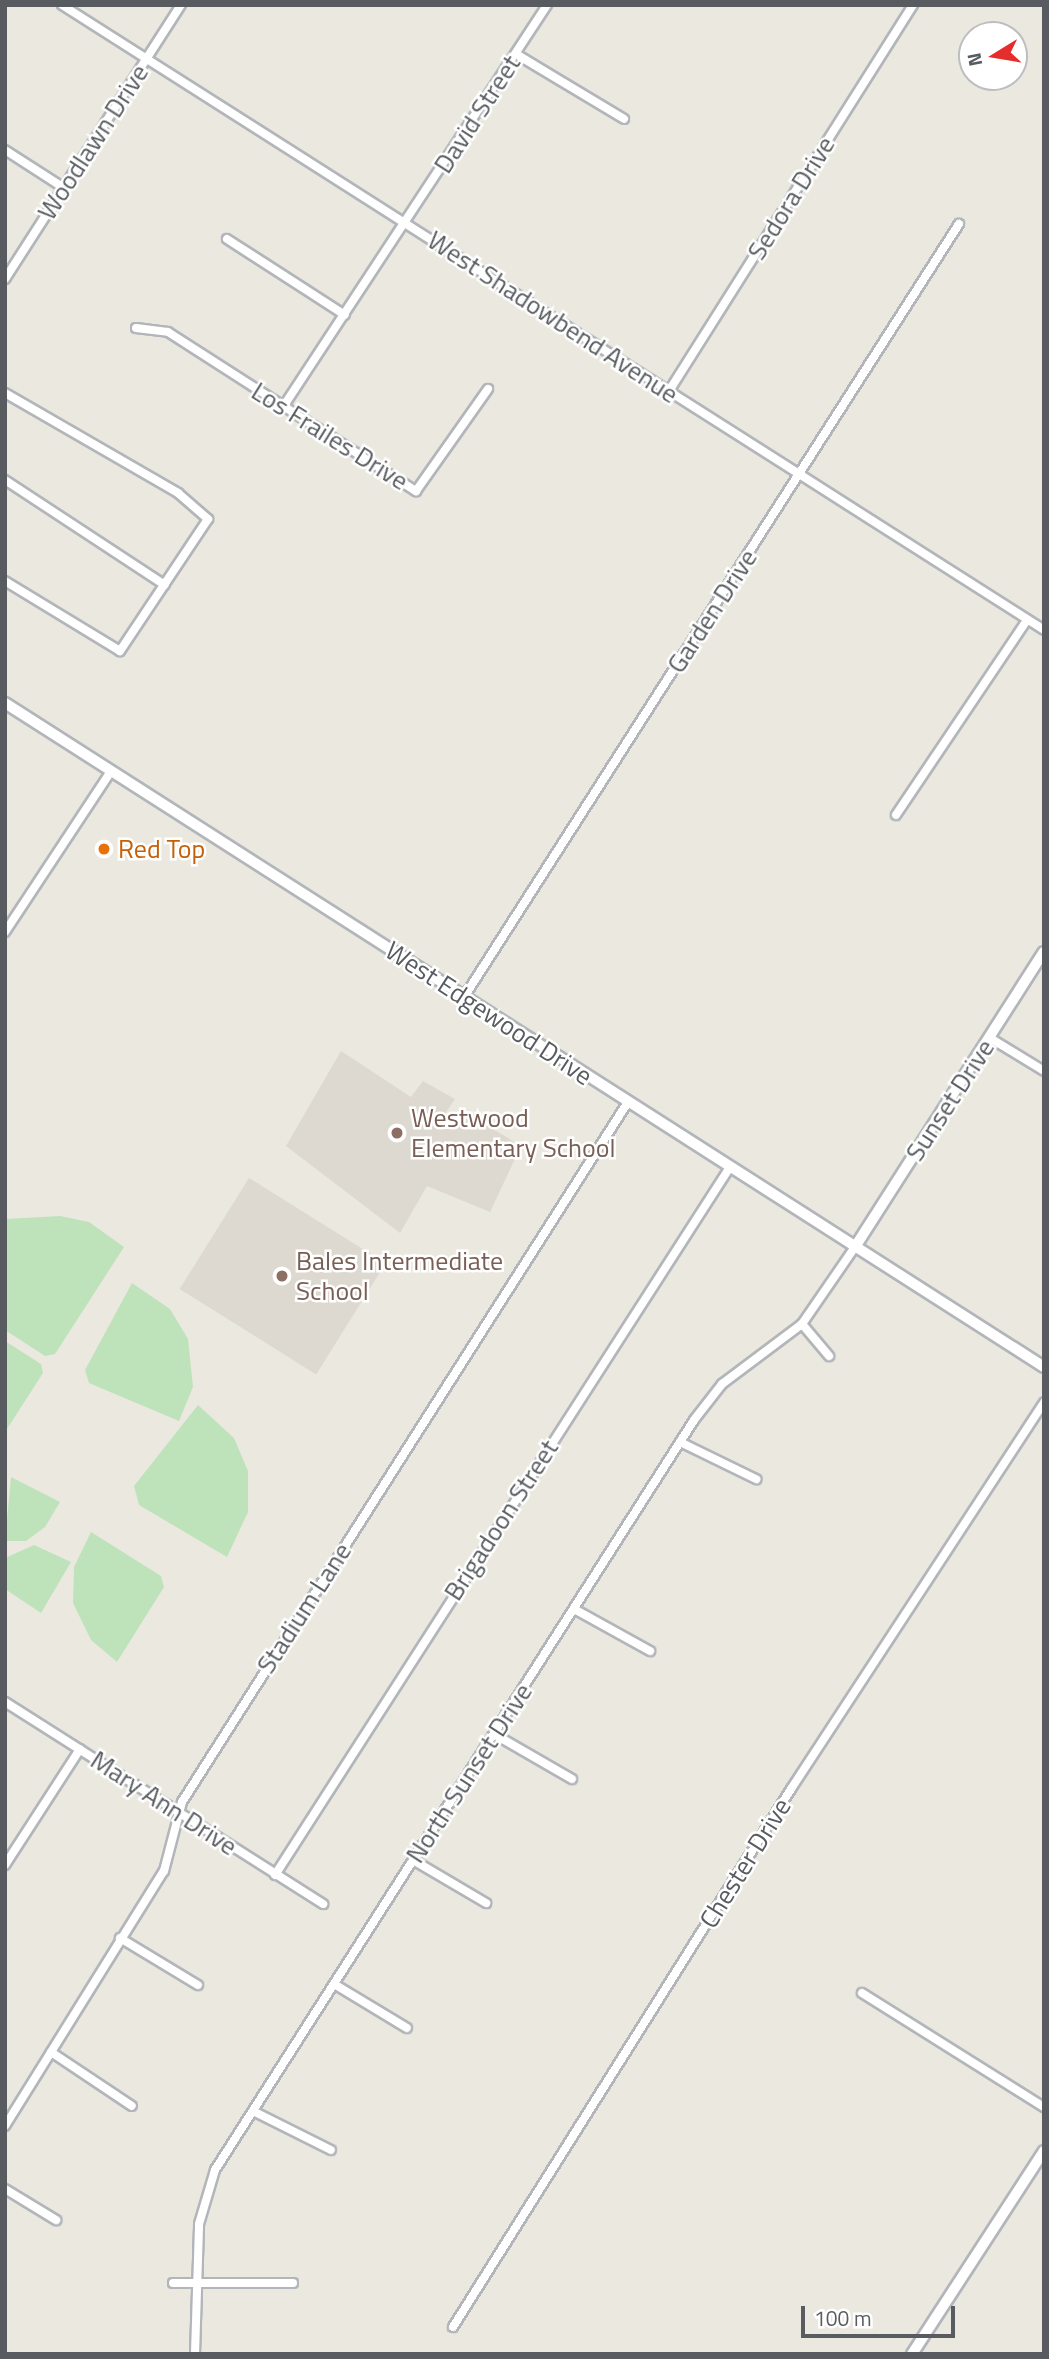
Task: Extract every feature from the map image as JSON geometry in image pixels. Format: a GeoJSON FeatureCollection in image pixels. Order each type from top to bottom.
{"type":"FeatureCollection","features":[{"type":"Feature","properties":{"kind":"main road","name":"West Edgewood Drive"},"geometry":{"type":"LineString","coordinates":[[5,703],[1044,1367]]}},
{"type":"Feature","properties":{"kind":"street","name":"West Shadowbend Avenue"},"geometry":{"type":"LineString","coordinates":[[62,5],[1044,630]]}},
{"type":"Feature","properties":{"kind":"street","name":"Woodlawn Drive"},"geometry":{"type":"LineString","coordinates":[[5,279],[181,5]]}},
{"type":"Feature","properties":{"kind":"street","name":"David Street"},"geometry":{"type":"LineString","coordinates":[[283,407],[547,5]]}},
{"type":"Feature","properties":{"kind":"street","name":"Sedora Drive"},"geometry":{"type":"LineString","coordinates":[[669,391],[911,6]]}},
{"type":"Feature","properties":{"kind":"street"},"geometry":{"type":"LineString","coordinates":[[516,54],[624,119]]}},
{"type":"Feature","properties":{"kind":"street"},"geometry":{"type":"LineString","coordinates":[[5,150],[64,188]]}},
{"type":"Feature","properties":{"kind":"street","name":"Garden Drive"},"geometry":{"type":"LineString","coordinates":[[464,996],[959,225]]}},
{"type":"Feature","properties":{"kind":"street"},"geometry":{"type":"LineString","coordinates":[[228,239],[345,315]]}},
{"type":"Feature","properties":{"kind":"street","name":"Los Frailes Drive"},"geometry":{"type":"LineString","coordinates":[[136,328],[168,332],[416,491],[488,389]]}},
{"type":"Feature","properties":{"kind":"street"},"geometry":{"type":"LineString","coordinates":[[5,393],[178,493],[208,519],[120,651],[5,581]]}},
{"type":"Feature","properties":{"kind":"street"},"geometry":{"type":"LineString","coordinates":[[5,480],[164,585]]}},
{"type":"Feature","properties":{"kind":"street"},"geometry":{"type":"LineString","coordinates":[[896,815],[1027,620]]}},
{"type":"Feature","properties":{"kind":"street"},"geometry":{"type":"LineString","coordinates":[[5,932],[111,771]]}},
{"type":"Feature","properties":{"kind":"street","name":"Sunset Drive"},"geometry":{"type":"LineString","coordinates":[[855,1247],[1044,952]]}},
{"type":"Feature","properties":{"kind":"street"},"geometry":{"type":"LineString","coordinates":[[989,1038],[1044,1071]]}},
{"type":"Feature","properties":{"kind":"street","name":"Stadium Lane"},"geometry":{"type":"LineString","coordinates":[[5,2126],[164,1871],[180,1814],[236,1714],[628,1102]]}},
{"type":"Feature","properties":{"kind":"street","name":"Brigadoon Street"},"geometry":{"type":"LineString","coordinates":[[275,1875],[730,1167]]}},
{"type":"Feature","properties":{"kind":"street","name":"North Sunset Drive"},"geometry":{"type":"LineString","coordinates":[[195,2354],[192,2283],[199,2224],[215,2170],[680,1442],[722,1384],[803,1325],[855,1247]]}},
{"type":"Feature","properties":{"kind":"street"},"geometry":{"type":"LineString","coordinates":[[803,1325],[829,1356]]}},
{"type":"Feature","properties":{"kind":"street","name":"Chester Drive"},"geometry":{"type":"LineString","coordinates":[[453,2327],[791,1790],[1044,1403]]}},
{"type":"Feature","properties":{"kind":"street"},"geometry":{"type":"LineString","coordinates":[[680,1442],[756,1479]]}},
{"type":"Feature","properties":{"kind":"street"},"geometry":{"type":"LineString","coordinates":[[574,1609],[650,1651]]}},
{"type":"Feature","properties":{"kind":"street","name":"Mary Ann Drive"},"geometry":{"type":"LineString","coordinates":[[5,1702],[323,1904]]}},
{"type":"Feature","properties":{"kind":"street"},"geometry":{"type":"LineString","coordinates":[[494,1734],[572,1779]]}},
{"type":"Feature","properties":{"kind":"street"},"geometry":{"type":"LineString","coordinates":[[5,1865],[80,1749]]}},
{"type":"Feature","properties":{"kind":"street"},"geometry":{"type":"LineString","coordinates":[[413,1860],[485,1903]]}},
{"type":"Feature","properties":{"kind":"street"},"geometry":{"type":"LineString","coordinates":[[120,1938],[198,1985]]}},
{"type":"Feature","properties":{"kind":"street"},"geometry":{"type":"LineString","coordinates":[[334,1984],[407,2028]]}},
{"type":"Feature","properties":{"kind":"street"},"geometry":{"type":"LineString","coordinates":[[862,1993],[1044,2107]]}},
{"type":"Feature","properties":{"kind":"street"},"geometry":{"type":"LineString","coordinates":[[51,2052],[132,2106]]}},
{"type":"Feature","properties":{"kind":"street"},"geometry":{"type":"LineString","coordinates":[[253,2111],[331,2150]]}},
{"type":"Feature","properties":{"kind":"street"},"geometry":{"type":"LineString","coordinates":[[912,2354],[1044,2151]]}},
{"type":"Feature","properties":{"kind":"street"},"geometry":{"type":"LineString","coordinates":[[5,2189],[56,2220]]}},
{"type":"Feature","properties":{"kind":"street"},"geometry":{"type":"LineString","coordinates":[[173,2283],[293,2283]]}},
{"type":"Feature","properties":{"kind":"shaded area","name":"Westwood Elementary School"},"geometry":{"type":"Polygon","coordinates":[[[341,1051],[411,1097],[423,1081],[455,1099],[441,1120],[468,1114],[521,1146],[490,1212],[427,1186],[400,1233],[286,1146],[341,1051]]]}},
{"type":"Feature","properties":{"kind":"shaded area","name":"Bales Intermediate School"},"geometry":{"type":"Polygon","coordinates":[[[249,1178],[386,1263],[316,1374],[180,1289],[249,1178]]]}},
{"type":"Feature","properties":{"kind":"green space"},"geometry":{"type":"Polygon","coordinates":[[[60,1216],[89,1222],[124,1247],[55,1354],[45,1356],[5,1330],[5,1219],[60,1216]]]}},
{"type":"Feature","properties":{"kind":"green space"},"geometry":{"type":"Polygon","coordinates":[[[132,1283],[170,1309],[188,1339],[193,1387],[179,1421],[89,1383],[85,1370],[132,1283]]]}},
{"type":"Feature","properties":{"kind":"green space"},"geometry":{"type":"Polygon","coordinates":[[[5,1341],[41,1364],[43,1373],[5,1432],[5,1341]]]}},
{"type":"Feature","properties":{"kind":"green space"},"geometry":{"type":"Polygon","coordinates":[[[198,1405],[234,1438],[248,1471],[248,1512],[227,1557],[139,1505],[134,1486],[198,1405]]]}},
{"type":"Feature","properties":{"kind":"green space"},"geometry":{"type":"Polygon","coordinates":[[[11,1477],[60,1502],[45,1527],[26,1541],[5,1541],[11,1477]]]}},
{"type":"Feature","properties":{"kind":"green space"},"geometry":{"type":"Polygon","coordinates":[[[91,1532],[161,1576],[164,1587],[117,1662],[91,1640],[73,1603],[74,1567],[91,1532]]]}},
{"type":"Feature","properties":{"kind":"green space"},"geometry":{"type":"Polygon","coordinates":[[[34,1545],[71,1562],[41,1613],[5,1589],[5,1558],[34,1545]]]}},
{"type":"Feature","properties":{"kind":"place","name":"Red Top"},"geometry":{"type":"Point","coordinates":[104,849]}},
{"type":"Feature","properties":{"kind":"place","name":"Westwood Elementary School"},"geometry":{"type":"Point","coordinates":[397,1133]}},
{"type":"Feature","properties":{"kind":"place","name":"Bales Intermediate School"},"geometry":{"type":"Point","coordinates":[282,1276]}}]}
